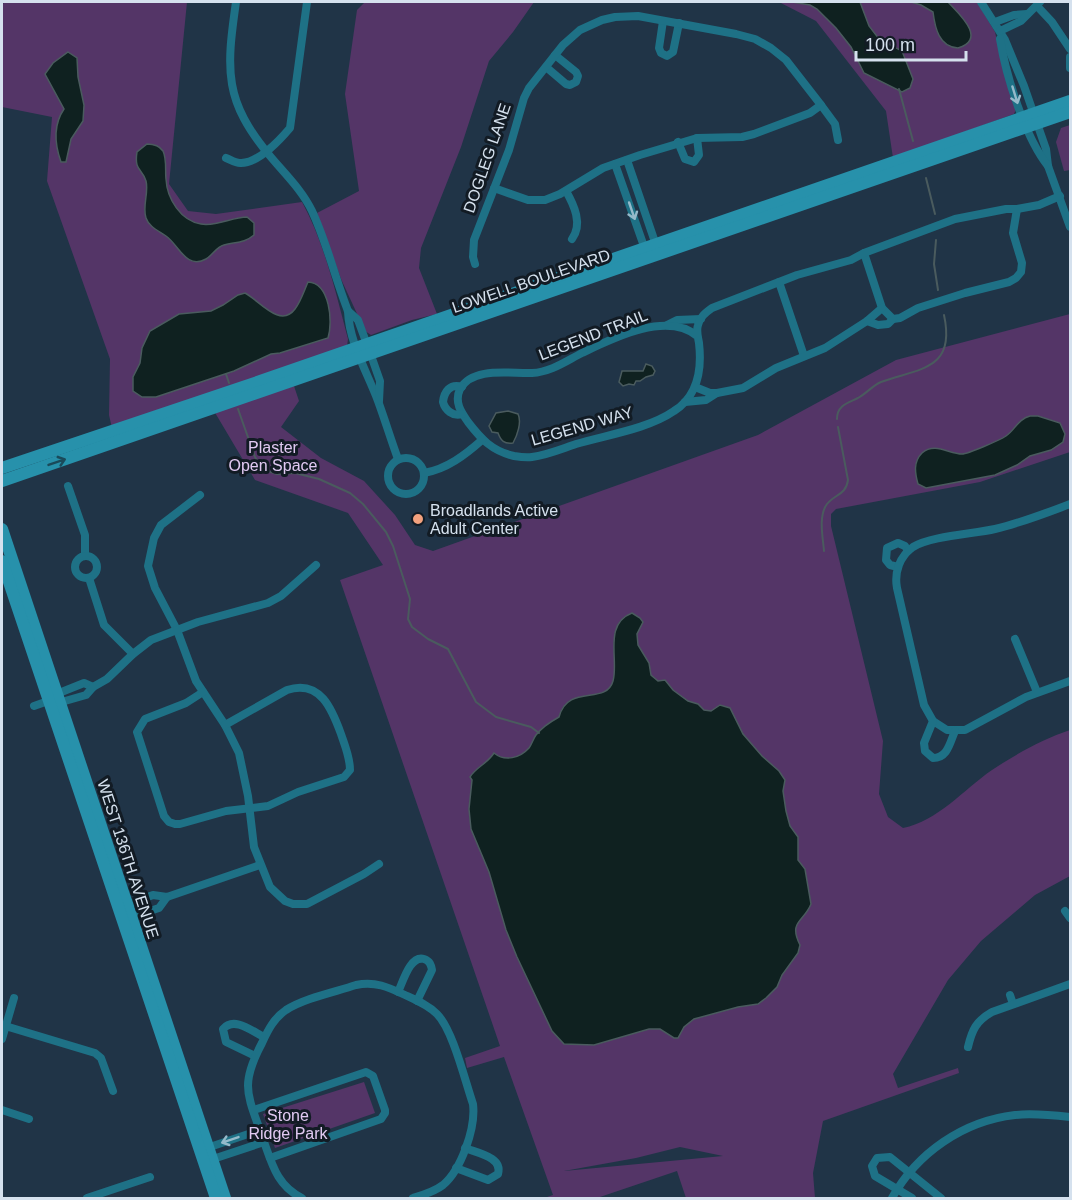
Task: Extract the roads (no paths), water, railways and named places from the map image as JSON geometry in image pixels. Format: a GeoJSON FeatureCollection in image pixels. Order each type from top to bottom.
{"type":"FeatureCollection","features":[{"type":"Feature","properties":{"kind":"main road","name":"LOWELL BOULEVARD"},"geometry":{"type":"LineString","coordinates":[[2,481],[363,351],[1030,120],[1071,101]]}},
{"type":"Feature","properties":{"kind":"main road","name":"LOWELL BOULEVARD"},"geometry":{"type":"LineString","coordinates":[[1030,120],[1071,112]]}},
{"type":"Feature","properties":{"kind":"main road","name":"LOWELL BOULEVARD"},"geometry":{"type":"LineString","coordinates":[[2,468],[363,351]]}},
{"type":"Feature","properties":{"kind":"main road","name":"WEST 136TH AVENUE"},"geometry":{"type":"LineString","coordinates":[[2,529],[124,913],[206,1155],[225,1198]]}},
{"type":"Feature","properties":{"kind":"main road","name":"WEST 136TH AVENUE"},"geometry":{"type":"LineString","coordinates":[[2,561],[55,699]]}},
{"type":"Feature","properties":{"kind":"main road","name":"WEST 136TH AVENUE"},"geometry":{"type":"LineString","coordinates":[[206,1155],[216,1198]]}},
{"type":"Feature","properties":{"kind":"street"},"geometry":{"type":"LineString","coordinates":[[236,2],[230,62],[232,85],[243,120],[302,194],[313,212],[348,311],[358,320],[363,351],[398,459]]}},
{"type":"Feature","properties":{"kind":"street"},"geometry":{"type":"LineString","coordinates":[[226,158],[237,164],[246,163],[266,151],[295,124],[307,2]]}},
{"type":"Feature","properties":{"kind":"street"},"geometry":{"type":"LineString","coordinates":[[981,2],[1000,31],[1024,86],[1038,152],[1048,166],[1071,227]]}},
{"type":"Feature","properties":{"kind":"street"},"geometry":{"type":"LineString","coordinates":[[1000,31],[1021,21],[1038,4],[1071,49]]}},
{"type":"Feature","properties":{"kind":"street"},"geometry":{"type":"LineString","coordinates":[[995,22],[1014,15],[1027,14]]}},
{"type":"Feature","properties":{"kind":"street","name":"DOGLEG LANE"},"geometry":{"type":"LineString","coordinates":[[475,264],[474,240],[509,150],[524,98],[535,78],[570,38],[580,30],[602,20],[628,16],[679,23],[748,37],[771,48],[786,60],[835,124],[838,140]]}},
{"type":"Feature","properties":{"kind":"street"},"geometry":{"type":"LineString","coordinates":[[663,21],[659,48],[661,53],[667,56],[673,52],[679,23]]}},
{"type":"Feature","properties":{"kind":"street"},"geometry":{"type":"LineString","coordinates":[[546,67],[566,84],[576,82],[578,76],[576,72],[555,55]]}},
{"type":"Feature","properties":{"kind":"street"},"geometry":{"type":"LineString","coordinates":[[1071,57],[1071,68]]}},
{"type":"Feature","properties":{"kind":"street"},"geometry":{"type":"LineString","coordinates":[[494,188],[518,198],[534,201],[553,197],[603,168],[678,142],[697,138],[742,137],[754,134],[810,113],[821,105]]}},
{"type":"Feature","properties":{"kind":"street"},"geometry":{"type":"LineString","coordinates":[[678,142],[685,159],[694,162],[699,154],[697,138]]}},
{"type":"Feature","properties":{"kind":"street"},"geometry":{"type":"LineString","coordinates":[[627,160],[651,251]]}},
{"type":"Feature","properties":{"kind":"street"},"geometry":{"type":"LineString","coordinates":[[615,164],[651,251]]}},
{"type":"Feature","properties":{"kind":"street"},"geometry":{"type":"LineString","coordinates":[[566,191],[575,211],[577,224],[575,236],[572,239]]}},
{"type":"Feature","properties":{"kind":"street","name":"LEGEND TRAIL"},"geometry":{"type":"LineString","coordinates":[[667,325],[677,320],[701,318],[711,308],[721,303],[797,275],[852,260],[864,253],[955,219],[1039,205],[1060,196]]}},
{"type":"Feature","properties":{"kind":"street","name":"LEGEND WAY"},"geometry":{"type":"LineString","coordinates":[[867,321],[878,325],[888,324],[893,319],[900,318],[918,308],[1016,278],[1021,272],[1022,263],[1013,232],[1017,209]]}},
{"type":"Feature","properties":{"kind":"street"},"geometry":{"type":"LineString","coordinates":[[864,253],[882,308],[893,319]]}},
{"type":"Feature","properties":{"kind":"street"},"geometry":{"type":"LineString","coordinates":[[779,282],[804,357]]}},
{"type":"Feature","properties":{"kind":"street","name":"LEGEND WAY"},"geometry":{"type":"LineString","coordinates":[[695,387],[710,393],[743,388],[776,368],[825,348],[867,321],[882,308]]}},
{"type":"Feature","properties":{"kind":"street"},"geometry":{"type":"LineString","coordinates":[[697,336],[701,318]]}},
{"type":"Feature","properties":{"kind":"street","name":"LEGEND TRAIL"},"geometry":{"type":"LineString","coordinates":[[482,440],[462,414],[450,413],[443,402],[449,388],[462,387],[468,381],[485,374],[542,372],[604,343],[653,326],[667,325],[688,330],[697,336]]}},
{"type":"Feature","properties":{"kind":"street","name":"LEGEND WAY"},"geometry":{"type":"LineString","coordinates":[[482,440],[512,455],[532,457],[655,420],[673,412],[685,402],[695,387],[700,368],[697,336]]}},
{"type":"Feature","properties":{"kind":"street"},"geometry":{"type":"LineString","coordinates":[[462,387],[458,397],[462,414]]}},
{"type":"Feature","properties":{"kind":"street","name":"LEGEND WAY"},"geometry":{"type":"LineString","coordinates":[[685,402],[706,400],[717,393]]}},
{"type":"Feature","properties":{"kind":"street"},"geometry":{"type":"LineString","coordinates":[[424,473],[442,468],[455,461],[482,440]]}},
{"type":"Feature","properties":{"kind":"street"},"geometry":{"type":"LineString","coordinates":[[403,458],[414,460],[422,467],[424,473],[423,484],[410,494],[399,494],[390,486],[387,474],[393,463],[403,458]]}},
{"type":"Feature","properties":{"kind":"street"},"geometry":{"type":"LineString","coordinates":[[68,486],[85,536],[86,556]]}},
{"type":"Feature","properties":{"kind":"street"},"geometry":{"type":"LineString","coordinates":[[200,495],[161,525],[150,551],[148,566],[150,578],[177,630],[189,666],[233,738],[241,761],[254,847],[270,887],[277,896],[285,901],[307,904],[354,880],[379,864]]}},
{"type":"Feature","properties":{"kind":"street"},"geometry":{"type":"LineString","coordinates":[[1071,504],[998,529],[922,543],[908,551],[898,567],[897,588],[924,705],[933,721],[940,726],[955,731],[969,729],[1037,692],[1071,681]]}},
{"type":"Feature","properties":{"kind":"street"},"geometry":{"type":"LineString","coordinates":[[898,567],[890,565],[886,560],[887,548],[897,543],[905,546],[908,551]]}},
{"type":"Feature","properties":{"kind":"street"},"geometry":{"type":"LineString","coordinates":[[86,556],[94,561],[97,567],[89,578]]}},
{"type":"Feature","properties":{"kind":"street"},"geometry":{"type":"LineString","coordinates":[[86,556],[77,561],[75,567],[80,576],[89,578]]}},
{"type":"Feature","properties":{"kind":"street"},"geometry":{"type":"LineString","coordinates":[[34,706],[55,699],[86,695],[93,687],[108,679],[151,640],[231,612],[268,603],[281,596],[316,565]]}},
{"type":"Feature","properties":{"kind":"street"},"geometry":{"type":"LineString","coordinates":[[89,578],[104,625],[133,654]]}},
{"type":"Feature","properties":{"kind":"street"},"geometry":{"type":"LineString","coordinates":[[1015,639],[1037,692]]}},
{"type":"Feature","properties":{"kind":"street"},"geometry":{"type":"LineString","coordinates":[[203,692],[186,703],[145,719],[137,732],[164,816],[169,822],[180,825],[226,811],[268,806],[298,792],[344,777],[350,770],[349,759],[333,710],[328,703],[304,687],[287,690],[225,725]]}},
{"type":"Feature","properties":{"kind":"street"},"geometry":{"type":"LineString","coordinates":[[933,721],[924,747],[927,755],[933,758],[946,753],[955,731]]}},
{"type":"Feature","properties":{"kind":"street"},"geometry":{"type":"LineString","coordinates":[[124,913],[153,895],[167,897],[261,865]]}},
{"type":"Feature","properties":{"kind":"street"},"geometry":{"type":"LineString","coordinates":[[124,913],[159,908],[167,897]]}},
{"type":"Feature","properties":{"kind":"street"},"geometry":{"type":"LineString","coordinates":[[398,992],[412,962],[419,959],[426,960],[432,970],[417,1001]]}},
{"type":"Feature","properties":{"kind":"street"},"geometry":{"type":"LineString","coordinates":[[302,1198],[288,1190],[281,1182],[270,1158],[247,1085],[250,1065],[270,1026],[284,1011],[356,984],[375,983],[430,1008],[443,1021],[473,1104],[473,1125],[456,1168],[440,1187],[413,1198]]}},
{"type":"Feature","properties":{"kind":"street"},"geometry":{"type":"LineString","coordinates":[[968,1047],[972,1030],[983,1017],[1071,984]]}},
{"type":"Feature","properties":{"kind":"street"},"geometry":{"type":"LineString","coordinates":[[1010,994],[1013,1004]]}},
{"type":"Feature","properties":{"kind":"street"},"geometry":{"type":"LineString","coordinates":[[2,1039],[3,1025],[14,998]]}},
{"type":"Feature","properties":{"kind":"street"},"geometry":{"type":"LineString","coordinates":[[255,1056],[226,1042],[223,1029],[228,1024],[236,1023],[264,1037]]}},
{"type":"Feature","properties":{"kind":"street"},"geometry":{"type":"LineString","coordinates":[[3,1025],[95,1053],[101,1058],[113,1091]]}},
{"type":"Feature","properties":{"kind":"street"},"geometry":{"type":"LineString","coordinates":[[254,1110],[366,1072],[373,1076],[385,1110],[381,1119],[270,1158]]}},
{"type":"Feature","properties":{"kind":"street"},"geometry":{"type":"LineString","coordinates":[[2,1110],[29,1119]]}},
{"type":"Feature","properties":{"kind":"street"},"geometry":{"type":"LineString","coordinates":[[892,1198],[910,1172],[951,1137],[982,1123],[1023,1115],[1071,1117]]}},
{"type":"Feature","properties":{"kind":"street"},"geometry":{"type":"LineString","coordinates":[[206,1155],[260,1130]]}},
{"type":"Feature","properties":{"kind":"street"},"geometry":{"type":"LineString","coordinates":[[206,1155],[264,1142]]}},
{"type":"Feature","properties":{"kind":"street"},"geometry":{"type":"LineString","coordinates":[[456,1168],[488,1180],[498,1174],[499,1167],[496,1161],[465,1148]]}},
{"type":"Feature","properties":{"kind":"street"},"geometry":{"type":"LineString","coordinates":[[912,1198],[875,1176],[872,1166],[877,1158],[890,1157],[940,1198]]}},
{"type":"Feature","properties":{"kind":"street"},"geometry":{"type":"LineString","coordinates":[[87,1198],[150,1177]]}},
{"type":"Feature","properties":{"kind":"waterway"},"geometry":{"type":"LineString","coordinates":[[899,89],[913,141]]}},
{"type":"Feature","properties":{"kind":"waterway"},"geometry":{"type":"LineString","coordinates":[[926,178],[935,214]]}},
{"type":"Feature","properties":{"kind":"waterway"},"geometry":{"type":"LineString","coordinates":[[936,240],[934,264],[938,290]]}},
{"type":"Feature","properties":{"kind":"waterway"},"geometry":{"type":"LineString","coordinates":[[837,419],[837,414],[844,405],[881,382],[921,369],[940,357],[945,347],[944,315]]}},
{"type":"Feature","properties":{"kind":"waterway"},"geometry":{"type":"LineString","coordinates":[[226,374],[229,383]]}},
{"type":"Feature","properties":{"kind":"waterway"},"geometry":{"type":"LineString","coordinates":[[238,409],[255,457],[261,466],[277,474],[295,473],[319,479],[350,493],[363,504],[386,532],[393,546],[410,599],[408,619],[412,627],[428,639],[448,649],[476,702],[496,717],[531,727],[539,733]]}},
{"type":"Feature","properties":{"kind":"waterway"},"geometry":{"type":"LineString","coordinates":[[824,551],[822,527],[824,509],[845,489],[848,480],[838,427]]}},
{"type":"Feature","properties":{"kind":"place","name":"Broadlands Active Adult Center"},"geometry":{"type":"Point","coordinates":[418,519]}},
{"type":"Feature","properties":{"kind":"park label","name":"Plaster Open Space"},"geometry":{"type":"Point","coordinates":[273,456]}},
{"type":"Feature","properties":{"kind":"park label","name":"Stone Ridge Park"},"geometry":{"type":"Point","coordinates":[288,1124]}}]}
